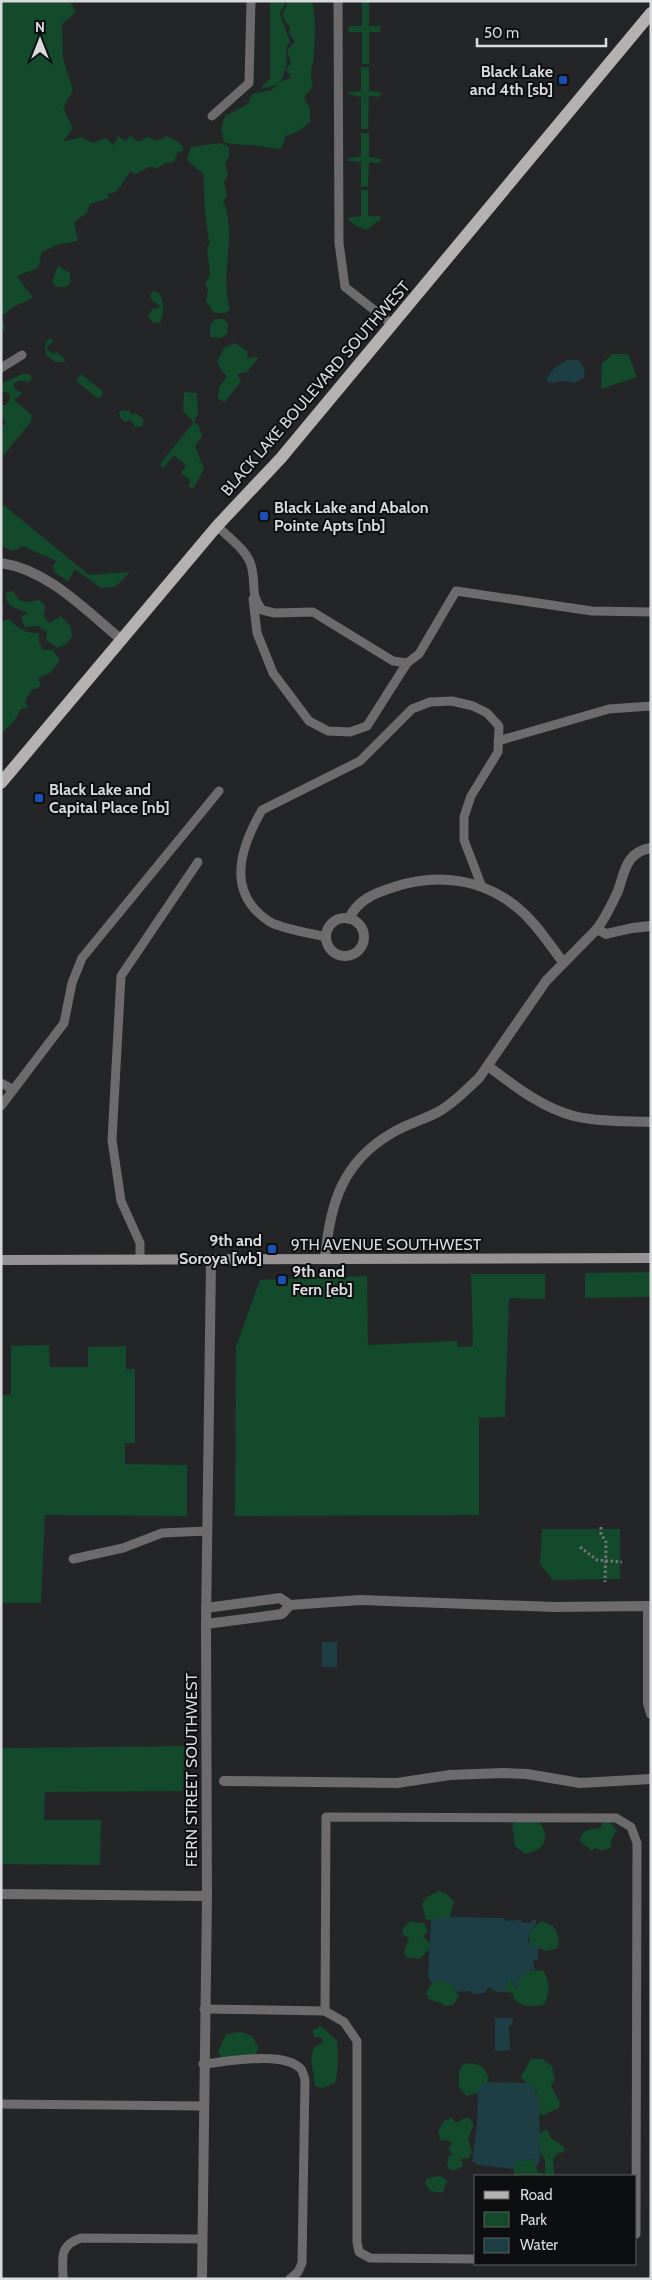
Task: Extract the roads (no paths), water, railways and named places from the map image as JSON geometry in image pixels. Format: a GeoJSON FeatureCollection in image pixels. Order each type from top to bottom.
{"type":"FeatureCollection","features":[{"type":"Feature","properties":{"kind":"main road","name":"BLACK LAKE BOULEVARD SOUTHWEST"},"geometry":{"type":"LineString","coordinates":[[1,782],[217,526],[280,458],[651,13]]}},
{"type":"Feature","properties":{"kind":"street"},"geometry":{"type":"LineString","coordinates":[[1,563],[24,568],[44,578],[122,640]]}},
{"type":"Feature","properties":{"kind":"street"},"geometry":{"type":"LineString","coordinates":[[326,1258],[331,1215],[339,1189],[361,1157],[392,1132],[437,1113],[479,1078],[546,980],[598,929],[608,914],[630,858],[641,850],[651,848]]}},
{"type":"Feature","properties":{"kind":"street"},"geometry":{"type":"LineString","coordinates":[[349,919],[353,909],[359,903],[377,893],[424,880],[458,880],[498,894],[519,908],[563,962]]}},
{"type":"Feature","properties":{"kind":"street"},"geometry":{"type":"LineString","coordinates":[[349,919],[357,923],[363,933],[362,945],[359,950],[347,956],[335,953],[327,943],[326,937],[327,930],[335,921],[349,919]]}},
{"type":"Feature","properties":{"kind":"street"},"geometry":{"type":"LineString","coordinates":[[598,929],[606,934],[651,926]]}},
{"type":"Feature","properties":{"kind":"street"},"geometry":{"type":"LineString","coordinates":[[488,1066],[538,1101],[572,1116],[596,1120],[651,1122]]}},
{"type":"Feature","properties":{"kind":"street","name":"9TH AVENUE SOUTHWEST"},"geometry":{"type":"LineString","coordinates":[[1,1260],[211,1261],[326,1258],[651,1258]]}},
{"type":"Feature","properties":{"kind":"street","name":"FERN STREET SOUTHWEST"},"geometry":{"type":"LineString","coordinates":[[202,2279],[203,2064],[207,1896],[206,1608],[211,1261]]}},
{"type":"Feature","properties":{"kind":"street"},"geometry":{"type":"LineString","coordinates":[[206,1608],[280,1598],[290,1605],[360,1600],[555,1607],[648,1606],[648,1703],[651,1714]]}},
{"type":"Feature","properties":{"kind":"street"},"geometry":{"type":"LineString","coordinates":[[248,1602],[250,1619]]}},
{"type":"Feature","properties":{"kind":"street"},"geometry":{"type":"LineString","coordinates":[[206,1624],[282,1614],[290,1605]]}},
{"type":"Feature","properties":{"kind":"street"},"geometry":{"type":"LineString","coordinates":[[224,1780],[397,1782],[450,1775],[503,1773],[527,1774],[580,1783],[651,1780]]}},
{"type":"Feature","properties":{"kind":"street"},"geometry":{"type":"LineString","coordinates":[[1,1894],[207,1896]]}},
{"type":"Feature","properties":{"kind":"lane"},"geometry":{"type":"LineString","coordinates":[[212,116],[249,84],[251,1]]}},
{"type":"Feature","properties":{"kind":"lane"},"geometry":{"type":"LineString","coordinates":[[338,1],[339,243],[345,287],[392,324]]}},
{"type":"Feature","properties":{"kind":"lane"},"geometry":{"type":"LineString","coordinates":[[1,368],[22,355]]}},
{"type":"Feature","properties":{"kind":"lane"},"geometry":{"type":"LineString","coordinates":[[217,526],[247,555],[252,568],[256,633],[274,673],[309,721],[328,731],[350,732],[367,726],[407,663],[419,654],[456,591],[592,611],[651,612]]}},
{"type":"Feature","properties":{"kind":"lane"},"geometry":{"type":"LineString","coordinates":[[253,599],[262,610],[275,613],[313,612],[393,661],[407,663]]}},
{"type":"Feature","properties":{"kind":"lane"},"geometry":{"type":"LineString","coordinates":[[326,937],[271,922],[248,901],[240,880],[241,858],[253,824],[262,810],[360,761],[412,709],[430,702],[452,701],[473,706],[488,713],[499,726],[498,752],[471,796],[464,817],[464,840],[482,887]]}},
{"type":"Feature","properties":{"kind":"lane"},"geometry":{"type":"LineString","coordinates":[[498,741],[609,708],[651,706]]}},
{"type":"Feature","properties":{"kind":"lane"},"geometry":{"type":"LineString","coordinates":[[1,1106],[12,1089],[64,1023],[72,983],[82,958],[220,791]]}},
{"type":"Feature","properties":{"kind":"lane"},"geometry":{"type":"LineString","coordinates":[[140,1260],[140,1243],[121,1201],[112,1140],[121,976],[198,862]]}},
{"type":"Feature","properties":{"kind":"lane"},"geometry":{"type":"LineString","coordinates":[[1,1083],[12,1089]]}},
{"type":"Feature","properties":{"kind":"lane"},"geometry":{"type":"LineString","coordinates":[[73,1559],[123,1548],[162,1533],[208,1531]]}},
{"type":"Feature","properties":{"kind":"lane"},"geometry":{"type":"LineString","coordinates":[[325,2012],[326,1817],[616,1818],[631,1826],[636,1843],[636,2175]]}},
{"type":"Feature","properties":{"kind":"lane"},"geometry":{"type":"LineString","coordinates":[[204,2009],[325,2012],[344,2022],[357,2041],[358,2242],[360,2252],[370,2258],[474,2259]]}},
{"type":"Feature","properties":{"kind":"lane"},"geometry":{"type":"LineString","coordinates":[[203,2064],[266,2059],[282,2060],[294,2064],[301,2070],[305,2080],[302,2263],[298,2272],[290,2279]]}},
{"type":"Feature","properties":{"kind":"lane"},"geometry":{"type":"LineString","coordinates":[[1,2104],[203,2106]]}},
{"type":"Feature","properties":{"kind":"lane"},"geometry":{"type":"LineString","coordinates":[[63,2279],[63,2250],[70,2242],[81,2238],[202,2239]]}},
{"type":"Feature","properties":{"kind":"water"},"geometry":{"type":"Polygon","coordinates":[[[567,360],[578,360],[580,362],[585,370],[584,378],[575,383],[548,382],[546,379],[554,368],[567,360]]]}},
{"type":"Feature","properties":{"kind":"water"},"geometry":{"type":"Polygon","coordinates":[[[322,1642],[337,1642],[337,1667],[322,1667],[322,1642]]]}},
{"type":"Feature","properties":{"kind":"water"},"geometry":{"type":"Polygon","coordinates":[[[450,1917],[504,1918],[506,1921],[521,1920],[522,1922],[529,1923],[536,1919],[536,1924],[528,1938],[530,1943],[539,1948],[537,1960],[533,1960],[535,1970],[528,1971],[526,1976],[520,1976],[518,1991],[511,1980],[507,1980],[505,1992],[496,1992],[489,1987],[484,1993],[473,1994],[469,1991],[455,1992],[454,1985],[440,1980],[432,1984],[428,1977],[431,1919],[450,1917]]]}},
{"type":"Feature","properties":{"kind":"water"},"geometry":{"type":"Polygon","coordinates":[[[495,2018],[513,2018],[512,2025],[509,2026],[510,2050],[495,2051],[495,2018]]]}},
{"type":"Feature","properties":{"kind":"water"},"geometry":{"type":"Polygon","coordinates":[[[489,2082],[527,2083],[534,2087],[539,2102],[540,2161],[536,2167],[533,2159],[515,2162],[514,2169],[477,2165],[472,2161],[477,2125],[478,2091],[481,2085],[489,2082]]]}},
{"type":"Feature","properties":{"kind":"place","name":"Black Lake and 4th [sb]"},"geometry":{"type":"Point","coordinates":[563,80]}},
{"type":"Feature","properties":{"kind":"place","name":"Black Lake and Abalon Pointe Apts [nb]"},"geometry":{"type":"Point","coordinates":[264,516]}},
{"type":"Feature","properties":{"kind":"place","name":"Black Lake and Capital Place [nb]"},"geometry":{"type":"Point","coordinates":[39,798]}},
{"type":"Feature","properties":{"kind":"place","name":"9th and Soroya [wb]"},"geometry":{"type":"Point","coordinates":[272,1249]}},
{"type":"Feature","properties":{"kind":"place","name":"9th and Fern [eb]"},"geometry":{"type":"Point","coordinates":[282,1280]}}]}
